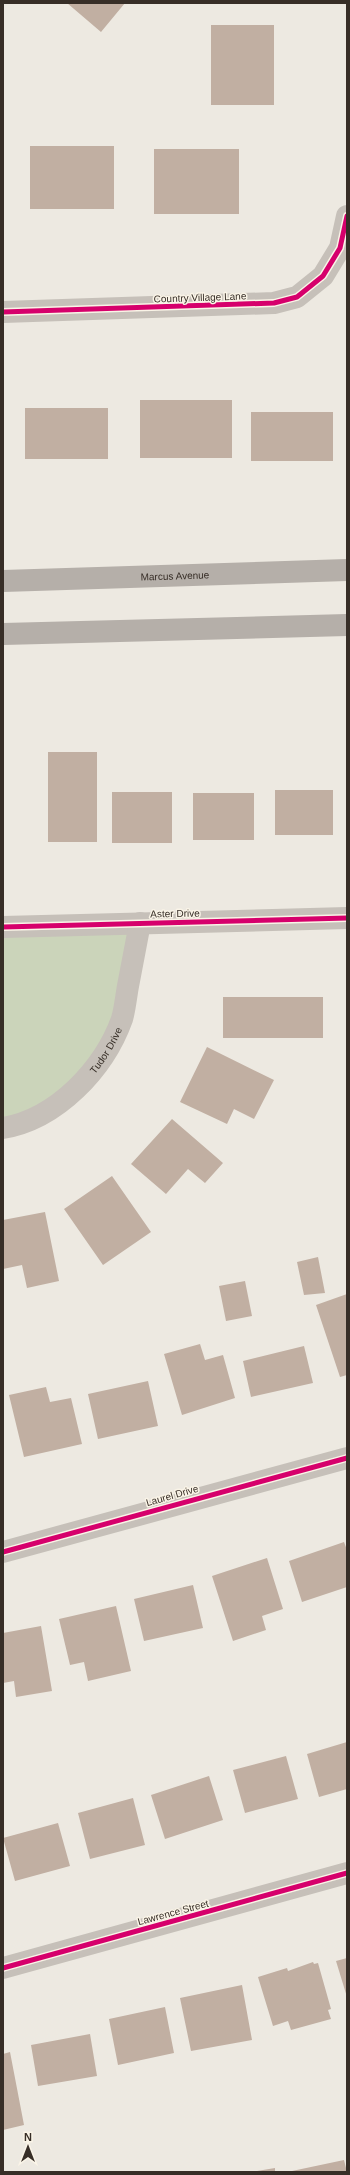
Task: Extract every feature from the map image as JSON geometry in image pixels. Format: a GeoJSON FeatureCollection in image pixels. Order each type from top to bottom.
{"type":"FeatureCollection","features":[{"type":"Feature","properties":{"kind":"main road","name":"Marcus Avenue"},"geometry":{"type":"LineString","coordinates":[[3,581],[347,570]]}},
{"type":"Feature","properties":{"kind":"main road"},"geometry":{"type":"LineString","coordinates":[[3,634],[347,625]]}},
{"type":"Feature","properties":{"kind":"street","name":"Country Village Lane"},"geometry":{"type":"LineString","coordinates":[[3,312],[274,303],[298,297],[323,276],[340,248],[347,216]]}},
{"type":"Feature","properties":{"kind":"street","name":"Aster Drive"},"geometry":{"type":"LineString","coordinates":[[3,926],[347,918]]}},
{"type":"Feature","properties":{"kind":"street","name":"Tudor Drive"},"geometry":{"type":"LineString","coordinates":[[3,1128],[15,1126],[40,1115],[63,1101],[90,1074],[114,1039],[122,1018],[140,923]]}},
{"type":"Feature","properties":{"kind":"street","name":"Laurel Drive"},"geometry":{"type":"LineString","coordinates":[[3,1552],[347,1458]]}},
{"type":"Feature","properties":{"kind":"street","name":"Lawrence Street"},"geometry":{"type":"LineString","coordinates":[[3,1968],[347,1873]]}},
{"type":"Feature","properties":{"kind":"green space"},"geometry":{"type":"Polygon","coordinates":[[[140,923],[122,1018],[90,1074],[3,1128],[3,927],[140,923]]]}},
{"type":"Feature","properties":{"kind":"building"},"geometry":{"type":"Polygon","coordinates":[[[67,3],[125,3],[101,32],[67,3]]]}},
{"type":"Feature","properties":{"kind":"building"},"geometry":{"type":"Polygon","coordinates":[[[211,25],[274,25],[274,105],[211,105],[211,25]]]}},
{"type":"Feature","properties":{"kind":"building"},"geometry":{"type":"Polygon","coordinates":[[[30,146],[114,146],[114,209],[30,209],[30,146]]]}},
{"type":"Feature","properties":{"kind":"building"},"geometry":{"type":"Polygon","coordinates":[[[154,149],[239,149],[239,214],[154,214],[154,149]]]}},
{"type":"Feature","properties":{"kind":"building"},"geometry":{"type":"Polygon","coordinates":[[[140,400],[232,400],[232,458],[140,458],[140,400]]]}},
{"type":"Feature","properties":{"kind":"building"},"geometry":{"type":"Polygon","coordinates":[[[25,408],[108,408],[108,459],[25,459],[25,408]]]}},
{"type":"Feature","properties":{"kind":"building"},"geometry":{"type":"Polygon","coordinates":[[[251,412],[333,412],[333,461],[251,461],[251,412]]]}},
{"type":"Feature","properties":{"kind":"building"},"geometry":{"type":"Polygon","coordinates":[[[48,752],[97,752],[97,842],[48,842],[48,752]]]}},
{"type":"Feature","properties":{"kind":"building"},"geometry":{"type":"Polygon","coordinates":[[[275,790],[333,790],[333,835],[275,835],[275,790]]]}},
{"type":"Feature","properties":{"kind":"building"},"geometry":{"type":"Polygon","coordinates":[[[112,792],[172,792],[172,843],[112,843],[112,792]]]}},
{"type":"Feature","properties":{"kind":"building"},"geometry":{"type":"Polygon","coordinates":[[[193,793],[254,793],[254,840],[193,840],[193,793]]]}},
{"type":"Feature","properties":{"kind":"building"},"geometry":{"type":"Polygon","coordinates":[[[223,997],[323,997],[323,1038],[223,1038],[223,997]]]}},
{"type":"Feature","properties":{"kind":"building"},"geometry":{"type":"Polygon","coordinates":[[[207,1047],[274,1080],[254,1119],[234,1109],[227,1124],[180,1102],[207,1047]]]}},
{"type":"Feature","properties":{"kind":"building"},"geometry":{"type":"Polygon","coordinates":[[[172,1119],[223,1163],[205,1183],[188,1169],[166,1194],[131,1164],[172,1119]]]}},
{"type":"Feature","properties":{"kind":"building"},"geometry":{"type":"Polygon","coordinates":[[[112,1176],[151,1232],[103,1265],[64,1209],[112,1176]]]}},
{"type":"Feature","properties":{"kind":"building"},"geometry":{"type":"Polygon","coordinates":[[[45,1212],[59,1281],[27,1288],[22,1265],[3,1269],[3,1220],[45,1212]]]}},
{"type":"Feature","properties":{"kind":"building"},"geometry":{"type":"Polygon","coordinates":[[[318,1257],[325,1293],[304,1295],[297,1262],[318,1257]]]}},
{"type":"Feature","properties":{"kind":"building"},"geometry":{"type":"Polygon","coordinates":[[[245,1281],[252,1316],[226,1321],[219,1286],[245,1281]]]}},
{"type":"Feature","properties":{"kind":"building"},"geometry":{"type":"Polygon","coordinates":[[[347,1294],[347,1375],[340,1377],[316,1305],[347,1294]]]}},
{"type":"Feature","properties":{"kind":"building"},"geometry":{"type":"Polygon","coordinates":[[[200,1344],[205,1360],[223,1355],[235,1398],[182,1415],[164,1354],[200,1344]]]}},
{"type":"Feature","properties":{"kind":"building"},"geometry":{"type":"Polygon","coordinates":[[[304,1346],[313,1383],[251,1397],[243,1361],[304,1346]]]}},
{"type":"Feature","properties":{"kind":"building"},"geometry":{"type":"Polygon","coordinates":[[[148,1381],[158,1426],[98,1439],[88,1394],[148,1381]]]}},
{"type":"Feature","properties":{"kind":"building"},"geometry":{"type":"Polygon","coordinates":[[[46,1387],[50,1402],[71,1398],[82,1444],[24,1457],[9,1395],[46,1387]]]}},
{"type":"Feature","properties":{"kind":"building"},"geometry":{"type":"Polygon","coordinates":[[[344,1542],[347,1550],[347,1587],[302,1602],[289,1561],[344,1542]]]}},
{"type":"Feature","properties":{"kind":"building"},"geometry":{"type":"Polygon","coordinates":[[[267,1558],[283,1609],[262,1616],[266,1630],[233,1641],[212,1576],[267,1558]]]}},
{"type":"Feature","properties":{"kind":"building"},"geometry":{"type":"Polygon","coordinates":[[[193,1585],[203,1628],[144,1641],[134,1599],[193,1585]]]}},
{"type":"Feature","properties":{"kind":"building"},"geometry":{"type":"Polygon","coordinates":[[[116,1606],[131,1671],[88,1681],[84,1662],[70,1665],[59,1619],[116,1606]]]}},
{"type":"Feature","properties":{"kind":"building"},"geometry":{"type":"Polygon","coordinates":[[[41,1626],[52,1691],[16,1697],[14,1681],[3,1683],[3,1633],[41,1626]]]}},
{"type":"Feature","properties":{"kind":"building"},"geometry":{"type":"Polygon","coordinates":[[[347,1742],[347,1789],[319,1797],[307,1754],[347,1742]]]}},
{"type":"Feature","properties":{"kind":"building"},"geometry":{"type":"Polygon","coordinates":[[[286,1756],[298,1799],[245,1813],[233,1770],[286,1756]]]}},
{"type":"Feature","properties":{"kind":"building"},"geometry":{"type":"Polygon","coordinates":[[[209,1776],[223,1820],[165,1839],[151,1795],[209,1776]]]}},
{"type":"Feature","properties":{"kind":"building"},"geometry":{"type":"Polygon","coordinates":[[[133,1798],[145,1845],[90,1859],[78,1813],[133,1798]]]}},
{"type":"Feature","properties":{"kind":"building"},"geometry":{"type":"Polygon","coordinates":[[[58,1823],[70,1866],[15,1881],[3,1838],[58,1823]]]}},
{"type":"Feature","properties":{"kind":"building"},"geometry":{"type":"Polygon","coordinates":[[[347,1958],[347,1997],[336,1961],[347,1958]]]}},
{"type":"Feature","properties":{"kind":"building"},"geometry":{"type":"Polygon","coordinates":[[[313,1962],[314,1964],[318,1963],[331,2009],[328,2010],[331,2019],[291,2030],[288,2021],[273,2026],[258,1977],[287,1968],[288,1971],[313,1962]]]}},
{"type":"Feature","properties":{"kind":"building"},"geometry":{"type":"Polygon","coordinates":[[[242,1985],[252,2040],[191,2051],[180,1998],[242,1985]]]}},
{"type":"Feature","properties":{"kind":"building"},"geometry":{"type":"Polygon","coordinates":[[[165,2007],[174,2053],[118,2065],[109,2019],[165,2007]]]}},
{"type":"Feature","properties":{"kind":"building"},"geometry":{"type":"Polygon","coordinates":[[[90,2034],[97,2076],[38,2086],[31,2045],[90,2034]]]}},
{"type":"Feature","properties":{"kind":"building"},"geometry":{"type":"Polygon","coordinates":[[[10,2052],[24,2125],[3,2130],[3,2054],[10,2052]]]}},
{"type":"Feature","properties":{"kind":"building"},"geometry":{"type":"Polygon","coordinates":[[[344,2160],[347,2172],[292,2172],[292,2171],[344,2160]]]}},
{"type":"Feature","properties":{"kind":"building"},"geometry":{"type":"Polygon","coordinates":[[[275,2168],[275,2172],[257,2172],[257,2171],[275,2168]]]}},
{"type":"Feature","properties":{"kind":"cycle path"},"geometry":{"type":"LineString","coordinates":[[3,312],[274,303],[297,297],[323,276],[340,248],[347,216]]}},
{"type":"Feature","properties":{"kind":"cycle path"},"geometry":{"type":"LineString","coordinates":[[3,927],[347,918]]}},
{"type":"Feature","properties":{"kind":"cycle path"},"geometry":{"type":"LineString","coordinates":[[3,1552],[347,1458]]}},
{"type":"Feature","properties":{"kind":"cycle path"},"geometry":{"type":"LineString","coordinates":[[3,1968],[347,1873]]}}]}
